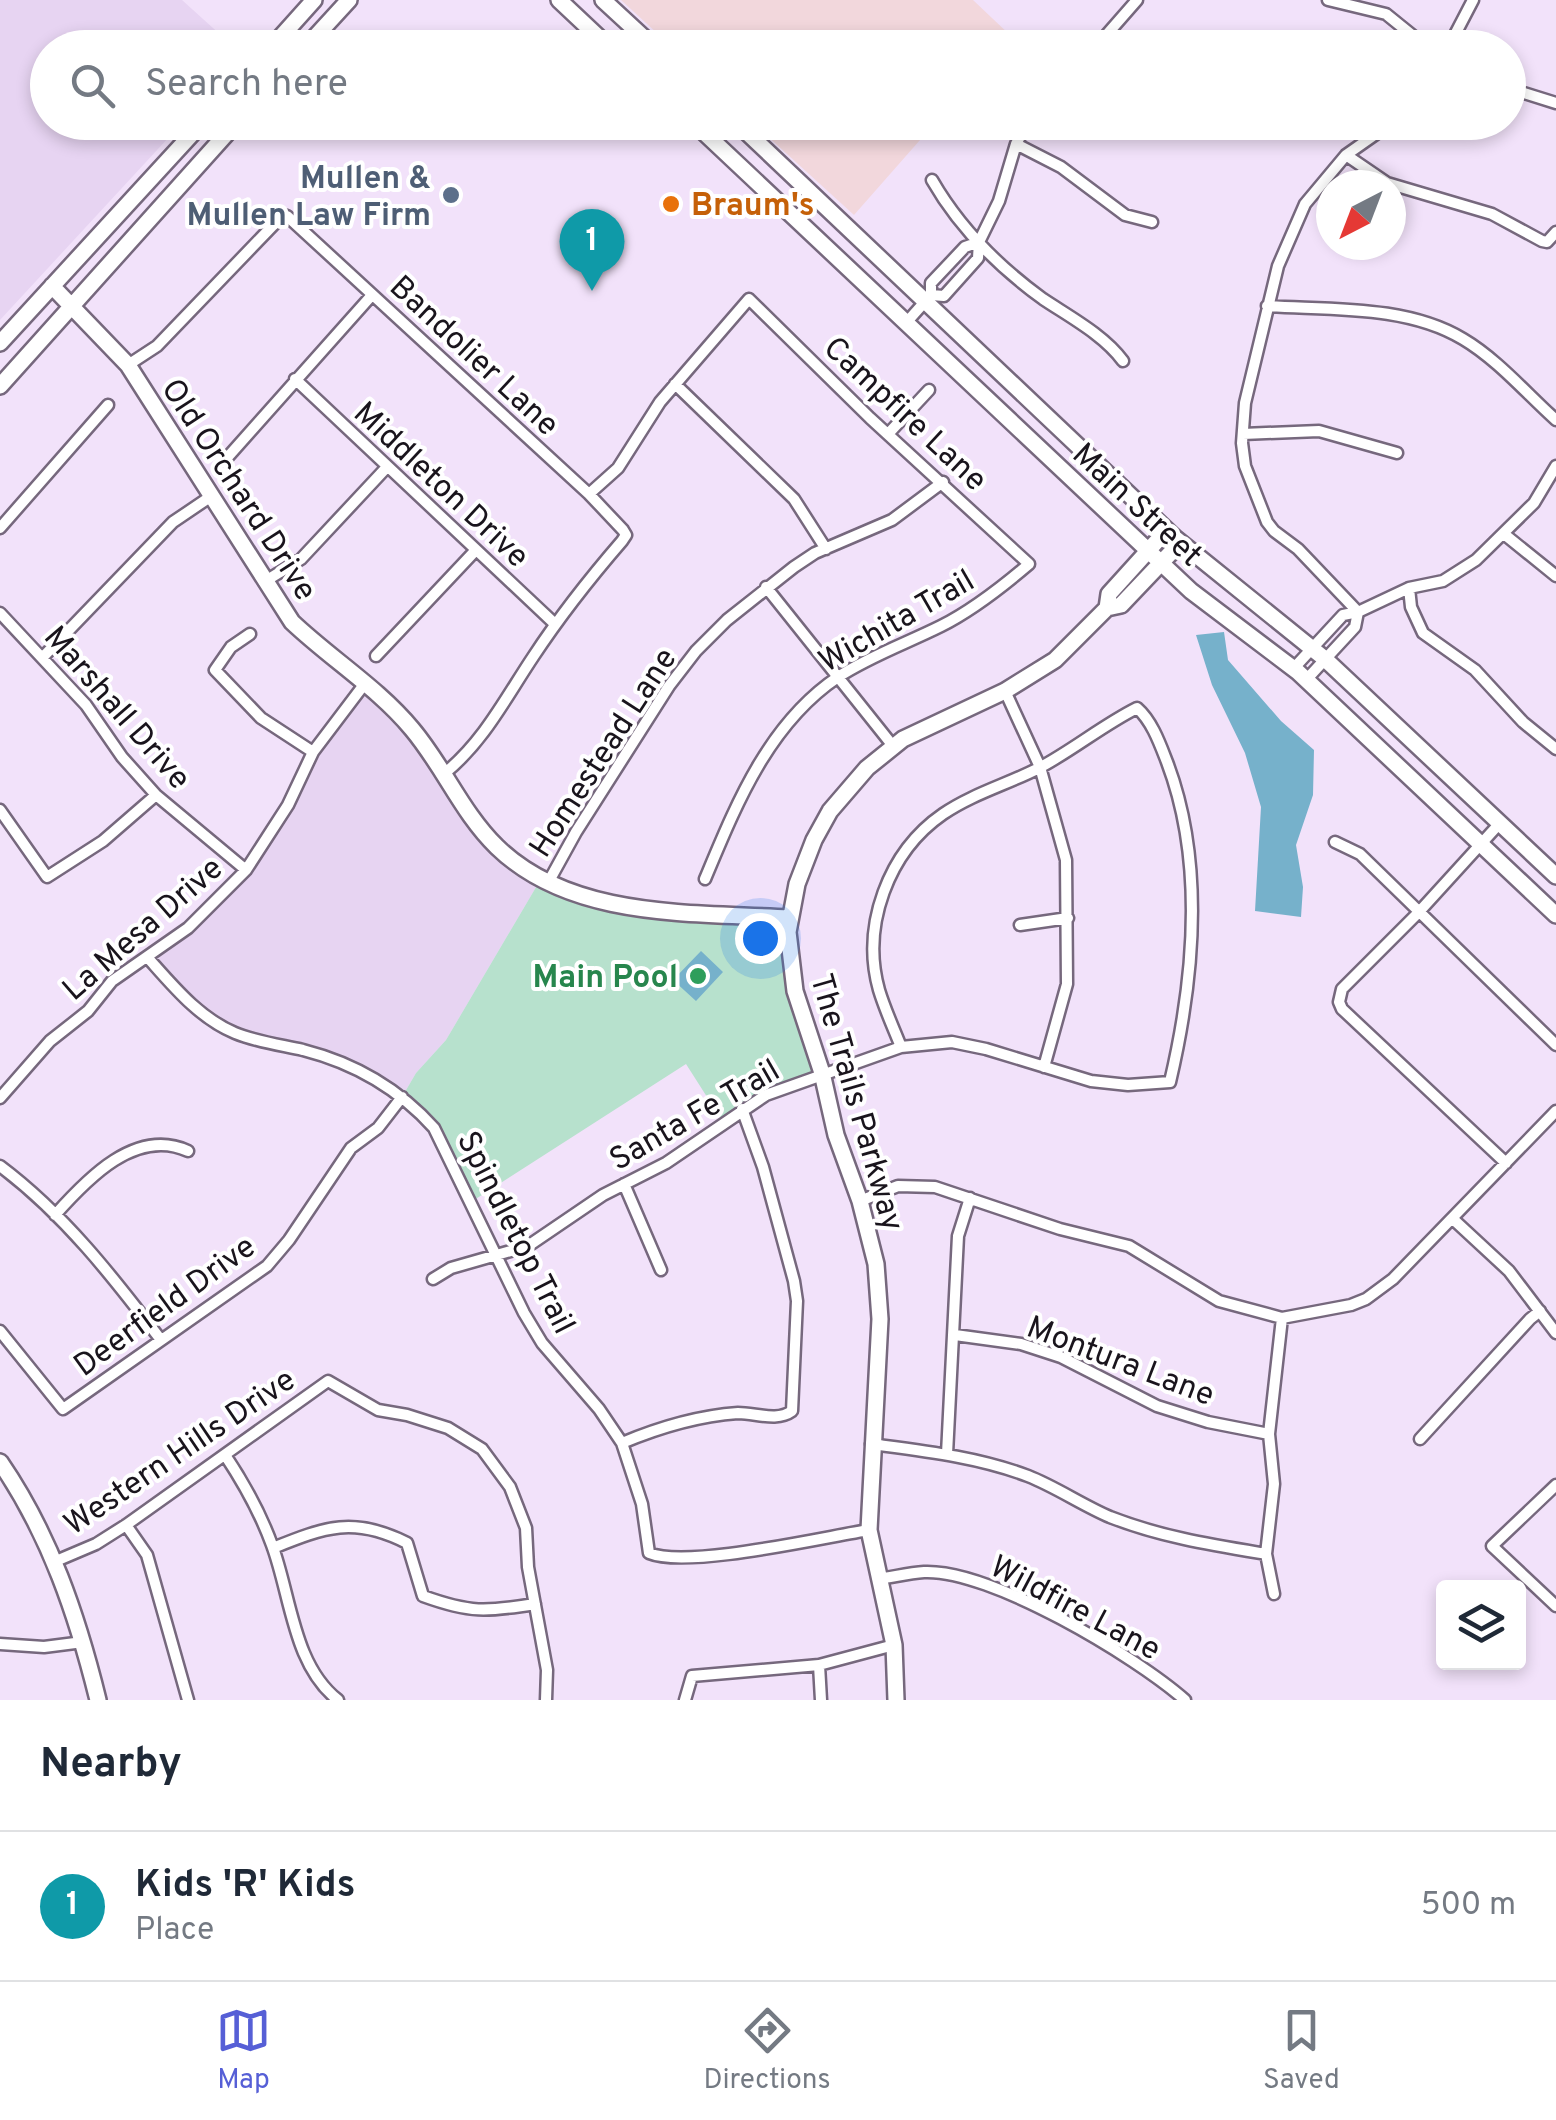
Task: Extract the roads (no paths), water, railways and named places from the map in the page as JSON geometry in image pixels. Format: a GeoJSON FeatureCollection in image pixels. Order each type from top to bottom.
{"type":"FeatureCollection","features":[{"type":"Feature","properties":{"kind":"main road"},"geometry":{"type":"LineString","coordinates":[[287,30],[314,0]]}},
{"type":"Feature","properties":{"kind":"main road"},"geometry":{"type":"LineString","coordinates":[[322,30],[349,0]]}},
{"type":"Feature","properties":{"kind":"main road"},"geometry":{"type":"LineString","coordinates":[[560,0],[592,30]]}},
{"type":"Feature","properties":{"kind":"main road"},"geometry":{"type":"LineString","coordinates":[[603,0],[635,30]]}},
{"type":"Feature","properties":{"kind":"main road"},"geometry":{"type":"LineString","coordinates":[[629,30],[632,27]]}},
{"type":"Feature","properties":{"kind":"main road"},"geometry":{"type":"LineString","coordinates":[[0,342],[186,140]]}},
{"type":"Feature","properties":{"kind":"main road"},"geometry":{"type":"LineString","coordinates":[[204,140],[211,152]]}},
{"type":"Feature","properties":{"kind":"main road"},"geometry":{"type":"LineString","coordinates":[[0,386],[221,140]]}},
{"type":"Feature","properties":{"kind":"main road","name":"Main Street"},"geometry":{"type":"LineString","coordinates":[[711,140],[1191,592],[1293,668],[1556,915]]}},
{"type":"Feature","properties":{"kind":"main road","name":"Main Street"},"geometry":{"type":"LineString","coordinates":[[755,140],[927,299],[1180,543],[1318,653],[1556,876]]}},
{"type":"Feature","properties":{"kind":"main road"},"geometry":{"type":"LineString","coordinates":[[750,177],[770,155]]}},
{"type":"Feature","properties":{"kind":"main road","name":"Old Orchard Drive"},"geometry":{"type":"LineString","coordinates":[[52,286],[128,366],[292,622],[321,650],[366,682],[411,728],[445,773],[470,817],[499,849],[549,881],[578,894],[633,907],[789,918]]}},
{"type":"Feature","properties":{"kind":"main road","name":"The Trails Parkway"},"geometry":{"type":"LineString","coordinates":[[1107,608],[1109,594],[1166,530]]}},
{"type":"Feature","properties":{"kind":"main road","name":"The Trails Parkway"},"geometry":{"type":"LineString","coordinates":[[896,1700],[894,1646],[869,1530],[879,1304],[876,1264],[795,991],[790,969],[789,918],[804,863],[830,811],[849,786],[893,746],[1005,691],[1055,660],[1107,608],[1121,605],[1180,543]]}},
{"type":"Feature","properties":{"kind":"main road"},"geometry":{"type":"LineString","coordinates":[[0,1462],[56,1561],[84,1642],[98,1700]]}},
{"type":"Feature","properties":{"kind":"street"},"geometry":{"type":"LineString","coordinates":[[1111,30],[1137,0]]}},
{"type":"Feature","properties":{"kind":"street"},"geometry":{"type":"LineString","coordinates":[[1328,0],[1386,14],[1406,30]]}},
{"type":"Feature","properties":{"kind":"street"},"geometry":{"type":"LineString","coordinates":[[1457,30],[1473,0]]}},
{"type":"Feature","properties":{"kind":"street"},"geometry":{"type":"LineString","coordinates":[[1526,94],[1556,103]]}},
{"type":"Feature","properties":{"kind":"street"},"geometry":{"type":"LineString","coordinates":[[927,299],[944,296],[978,258],[978,242],[999,201],[1018,140]]}},
{"type":"Feature","properties":{"kind":"street"},"geometry":{"type":"LineString","coordinates":[[1358,612],[1267,522],[1244,466],[1243,434],[1245,403],[1267,306],[1294,226],[1312,195],[1346,155],[1367,140]]}},
{"type":"Feature","properties":{"kind":"street"},"geometry":{"type":"LineString","coordinates":[[1016,144],[1061,168],[1125,215],[1152,222]]}},
{"type":"Feature","properties":{"kind":"street"},"geometry":{"type":"LineString","coordinates":[[1346,155],[1387,184],[1492,214],[1547,242],[1556,232]]}},
{"type":"Feature","properties":{"kind":"street"},"geometry":{"type":"LineString","coordinates":[[932,180],[952,213],[978,242],[1040,296],[1112,347],[1123,361]]}},
{"type":"Feature","properties":{"kind":"street","name":"Bandolier Lane"},"geometry":{"type":"LineString","coordinates":[[128,366],[158,346],[286,216],[589,494],[626,535],[555,624]]}},
{"type":"Feature","properties":{"kind":"street"},"geometry":{"type":"LineString","coordinates":[[905,324],[927,299],[930,283],[965,246],[978,242]]}},
{"type":"Feature","properties":{"kind":"street"},"geometry":{"type":"LineString","coordinates":[[226,459],[372,295]]}},
{"type":"Feature","properties":{"kind":"street","name":"Campfire Lane"},"geometry":{"type":"LineString","coordinates":[[676,384],[749,299],[1028,564]]}},
{"type":"Feature","properties":{"kind":"street"},"geometry":{"type":"LineString","coordinates":[[1267,306],[1382,314],[1449,331],[1467,340],[1556,420]]}},
{"type":"Feature","properties":{"kind":"street","name":"Middleton Drive"},"geometry":{"type":"LineString","coordinates":[[295,379],[555,624]]}},
{"type":"Feature","properties":{"kind":"street"},"geometry":{"type":"LineString","coordinates":[[589,494],[618,468],[676,384],[794,499],[826,549]]}},
{"type":"Feature","properties":{"kind":"street"},"geometry":{"type":"LineString","coordinates":[[888,434],[929,390]]}},
{"type":"Feature","properties":{"kind":"street"},"geometry":{"type":"LineString","coordinates":[[0,528],[108,405]]}},
{"type":"Feature","properties":{"kind":"street"},"geometry":{"type":"LineString","coordinates":[[1243,434],[1319,431],[1397,453]]}},
{"type":"Feature","properties":{"kind":"street"},"geometry":{"type":"LineString","coordinates":[[1306,680],[1318,653],[1343,616],[1409,588],[1458,574],[1534,503],[1556,466]]}},
{"type":"Feature","properties":{"kind":"street"},"geometry":{"type":"LineString","coordinates":[[264,582],[300,559],[387,467]]}},
{"type":"Feature","properties":{"kind":"street","name":"Homestead Lane"},"geometry":{"type":"LineString","coordinates":[[549,881],[669,686],[696,651],[766,587],[826,549],[892,520],[942,482]]}},
{"type":"Feature","properties":{"kind":"street"},"geometry":{"type":"LineString","coordinates":[[43,657],[174,522],[210,497]]}},
{"type":"Feature","properties":{"kind":"street"},"geometry":{"type":"LineString","coordinates":[[1504,534],[1556,576]]}},
{"type":"Feature","properties":{"kind":"street"},"geometry":{"type":"LineString","coordinates":[[376,656],[475,550]]}},
{"type":"Feature","properties":{"kind":"street","name":"Wichita Trail"},"geometry":{"type":"LineString","coordinates":[[705,879],[760,761],[786,726],[837,678],[945,624],[996,591],[1028,564]]}},
{"type":"Feature","properties":{"kind":"street"},"geometry":{"type":"LineString","coordinates":[[766,587],[893,746]]}},
{"type":"Feature","properties":{"kind":"street"},"geometry":{"type":"LineString","coordinates":[[1409,588],[1411,606],[1424,633],[1482,676],[1523,722],[1556,748]]}},
{"type":"Feature","properties":{"kind":"street"},"geometry":{"type":"LineString","coordinates":[[1293,668],[1354,627],[1358,612]]}},
{"type":"Feature","properties":{"kind":"street","name":"Marshall Drive"},"geometry":{"type":"LineString","coordinates":[[0,613],[86,705],[122,757],[156,795],[246,870]]}},
{"type":"Feature","properties":{"kind":"street"},"geometry":{"type":"LineString","coordinates":[[445,773],[468,754],[492,723],[555,624]]}},
{"type":"Feature","properties":{"kind":"street"},"geometry":{"type":"LineString","coordinates":[[250,634],[230,647],[215,670],[261,718],[313,752]]}},
{"type":"Feature","properties":{"kind":"street","name":"La Mesa Drive"},"geometry":{"type":"LineString","coordinates":[[0,1098],[50,1041],[88,1011],[112,981],[188,928],[246,870],[288,805],[313,752],[366,682]]}},
{"type":"Feature","properties":{"kind":"street"},"geometry":{"type":"LineString","coordinates":[[1005,691],[1040,767],[1066,860],[1067,984],[1044,1067]]}},
{"type":"Feature","properties":{"kind":"street","name":"Santa Fe Trail"},"geometry":{"type":"LineString","coordinates":[[433,1280],[451,1268],[528,1246],[624,1184],[666,1163],[766,1095],[901,1048],[952,1042],[986,1048],[1090,1082],[1170,1082],[1187,992],[1188,848],[1178,792],[1153,729],[1137,708],[1040,767]]}},
{"type":"Feature","properties":{"kind":"street"},"geometry":{"type":"LineString","coordinates":[[901,1048],[879,990],[874,961],[874,930],[886,884],[917,837],[945,812],[1040,767]]}},
{"type":"Feature","properties":{"kind":"street"},"geometry":{"type":"LineString","coordinates":[[0,810],[47,877],[103,842],[156,795]]}},
{"type":"Feature","properties":{"kind":"street"},"geometry":{"type":"LineString","coordinates":[[1500,823],[1342,990],[1339,1002],[1506,1164]]}},
{"type":"Feature","properties":{"kind":"street"},"geometry":{"type":"LineString","coordinates":[[1335,842],[1360,854],[1556,1045]]}},
{"type":"Feature","properties":{"kind":"street"},"geometry":{"type":"LineString","coordinates":[[1020,924],[1068,918]]}},
{"type":"Feature","properties":{"kind":"street","name":"Spindletop Trail"},"geometry":{"type":"LineString","coordinates":[[148,958],[181,995],[234,1033],[338,1063],[381,1081],[434,1128],[542,1342],[622,1442],[642,1504],[649,1552],[661,1556],[693,1555],[780,1547],[869,1530]]}},
{"type":"Feature","properties":{"kind":"street","name":"Deerfield Drive"},"geometry":{"type":"LineString","coordinates":[[0,1331],[63,1409],[267,1266],[351,1148],[378,1128],[402,1098]]}},
{"type":"Feature","properties":{"kind":"street"},"geometry":{"type":"LineString","coordinates":[[622,1442],[682,1420],[742,1413],[788,1415],[794,1406],[794,1281],[763,1167],[742,1109]]}},
{"type":"Feature","properties":{"kind":"street"},"geometry":{"type":"LineString","coordinates":[[860,1201],[898,1186],[935,1187],[1060,1230],[1129,1246],[1220,1300],[1282,1318],[1334,1310],[1366,1300],[1393,1280],[1556,1111]]}},
{"type":"Feature","properties":{"kind":"street"},"geometry":{"type":"LineString","coordinates":[[56,1215],[107,1164],[147,1147],[172,1144],[188,1152]]}},
{"type":"Feature","properties":{"kind":"street"},"geometry":{"type":"LineString","coordinates":[[0,1166],[56,1215],[104,1265],[161,1340]]}},
{"type":"Feature","properties":{"kind":"street"},"geometry":{"type":"LineString","coordinates":[[624,1184],[660,1270]]}},
{"type":"Feature","properties":{"kind":"street"},"geometry":{"type":"LineString","coordinates":[[947,1454],[958,1236],[970,1198]]}},
{"type":"Feature","properties":{"kind":"street"},"geometry":{"type":"LineString","coordinates":[[1454,1220],[1509,1270],[1556,1333]]}},
{"type":"Feature","properties":{"kind":"street"},"geometry":{"type":"LineString","coordinates":[[1420,1438],[1540,1312]]}},
{"type":"Feature","properties":{"kind":"street"},"geometry":{"type":"LineString","coordinates":[[1274,1594],[1266,1554],[1274,1484],[1269,1434],[1282,1318]]}},
{"type":"Feature","properties":{"kind":"street","name":"Montura Lane"},"geometry":{"type":"LineString","coordinates":[[955,1336],[1021,1344],[1061,1357],[1157,1406],[1208,1422],[1269,1434]]}},
{"type":"Feature","properties":{"kind":"street","name":"Western Hills Drive"},"geometry":{"type":"LineString","coordinates":[[56,1561],[96,1544],[328,1381],[378,1410],[448,1428],[482,1449],[510,1487],[526,1528],[535,1604]]}},
{"type":"Feature","properties":{"kind":"street"},"geometry":{"type":"LineString","coordinates":[[871,1444],[947,1454],[1030,1477],[1109,1516],[1180,1541],[1266,1554]]}},
{"type":"Feature","properties":{"kind":"street"},"geometry":{"type":"LineString","coordinates":[[226,1455],[253,1496],[273,1548],[306,1660],[325,1690],[338,1700]]}},
{"type":"Feature","properties":{"kind":"street"},"geometry":{"type":"LineString","coordinates":[[1556,1484],[1492,1546],[1556,1606]]}},
{"type":"Feature","properties":{"kind":"street"},"geometry":{"type":"LineString","coordinates":[[126,1524],[148,1555],[188,1700]]}},
{"type":"Feature","properties":{"kind":"street"},"geometry":{"type":"LineString","coordinates":[[273,1548],[320,1529],[368,1527],[407,1543],[422,1596],[457,1609],[483,1612],[535,1604],[547,1670],[546,1700]]}},
{"type":"Feature","properties":{"kind":"street","name":"Wildfire Lane"},"geometry":{"type":"LineString","coordinates":[[878,1579],[925,1572],[993,1586],[1115,1649],[1185,1700]]}},
{"type":"Feature","properties":{"kind":"street"},"geometry":{"type":"LineString","coordinates":[[0,1644],[44,1647],[84,1642]]}},
{"type":"Feature","properties":{"kind":"street"},"geometry":{"type":"LineString","coordinates":[[685,1700],[692,1676],[819,1664],[894,1646]]}},
{"type":"Feature","properties":{"kind":"street"},"geometry":{"type":"LineString","coordinates":[[819,1664],[820,1700]]}},
{"type":"Feature","properties":{"kind":"water"},"geometry":{"type":"Polygon","coordinates":[[[1224,632],[1228,660],[1281,721],[1314,750],[1313,795],[1296,845],[1303,887],[1301,917],[1255,911],[1261,807],[1245,753],[1212,685],[1196,635],[1224,632]]]}},
{"type":"Feature","properties":{"kind":"water","name":"Main Pool"},"geometry":{"type":"Polygon","coordinates":[[[701,951],[723,972],[696,1001],[673,980],[701,951]]]}},
{"type":"Feature","properties":{"kind":"place","name":"Mullen & Mullen Law Firm"},"geometry":{"type":"Point","coordinates":[451,195]}},
{"type":"Feature","properties":{"kind":"place","name":"Braum's"},"geometry":{"type":"Point","coordinates":[671,204]}},
{"type":"Feature","properties":{"kind":"place","name":"Kids 'R' Kids"},"geometry":{"type":"Point","coordinates":[592,291]}},
{"type":"Feature","properties":{"kind":"place","name":"Main Pool"},"geometry":{"type":"Point","coordinates":[698,976]}}]}
